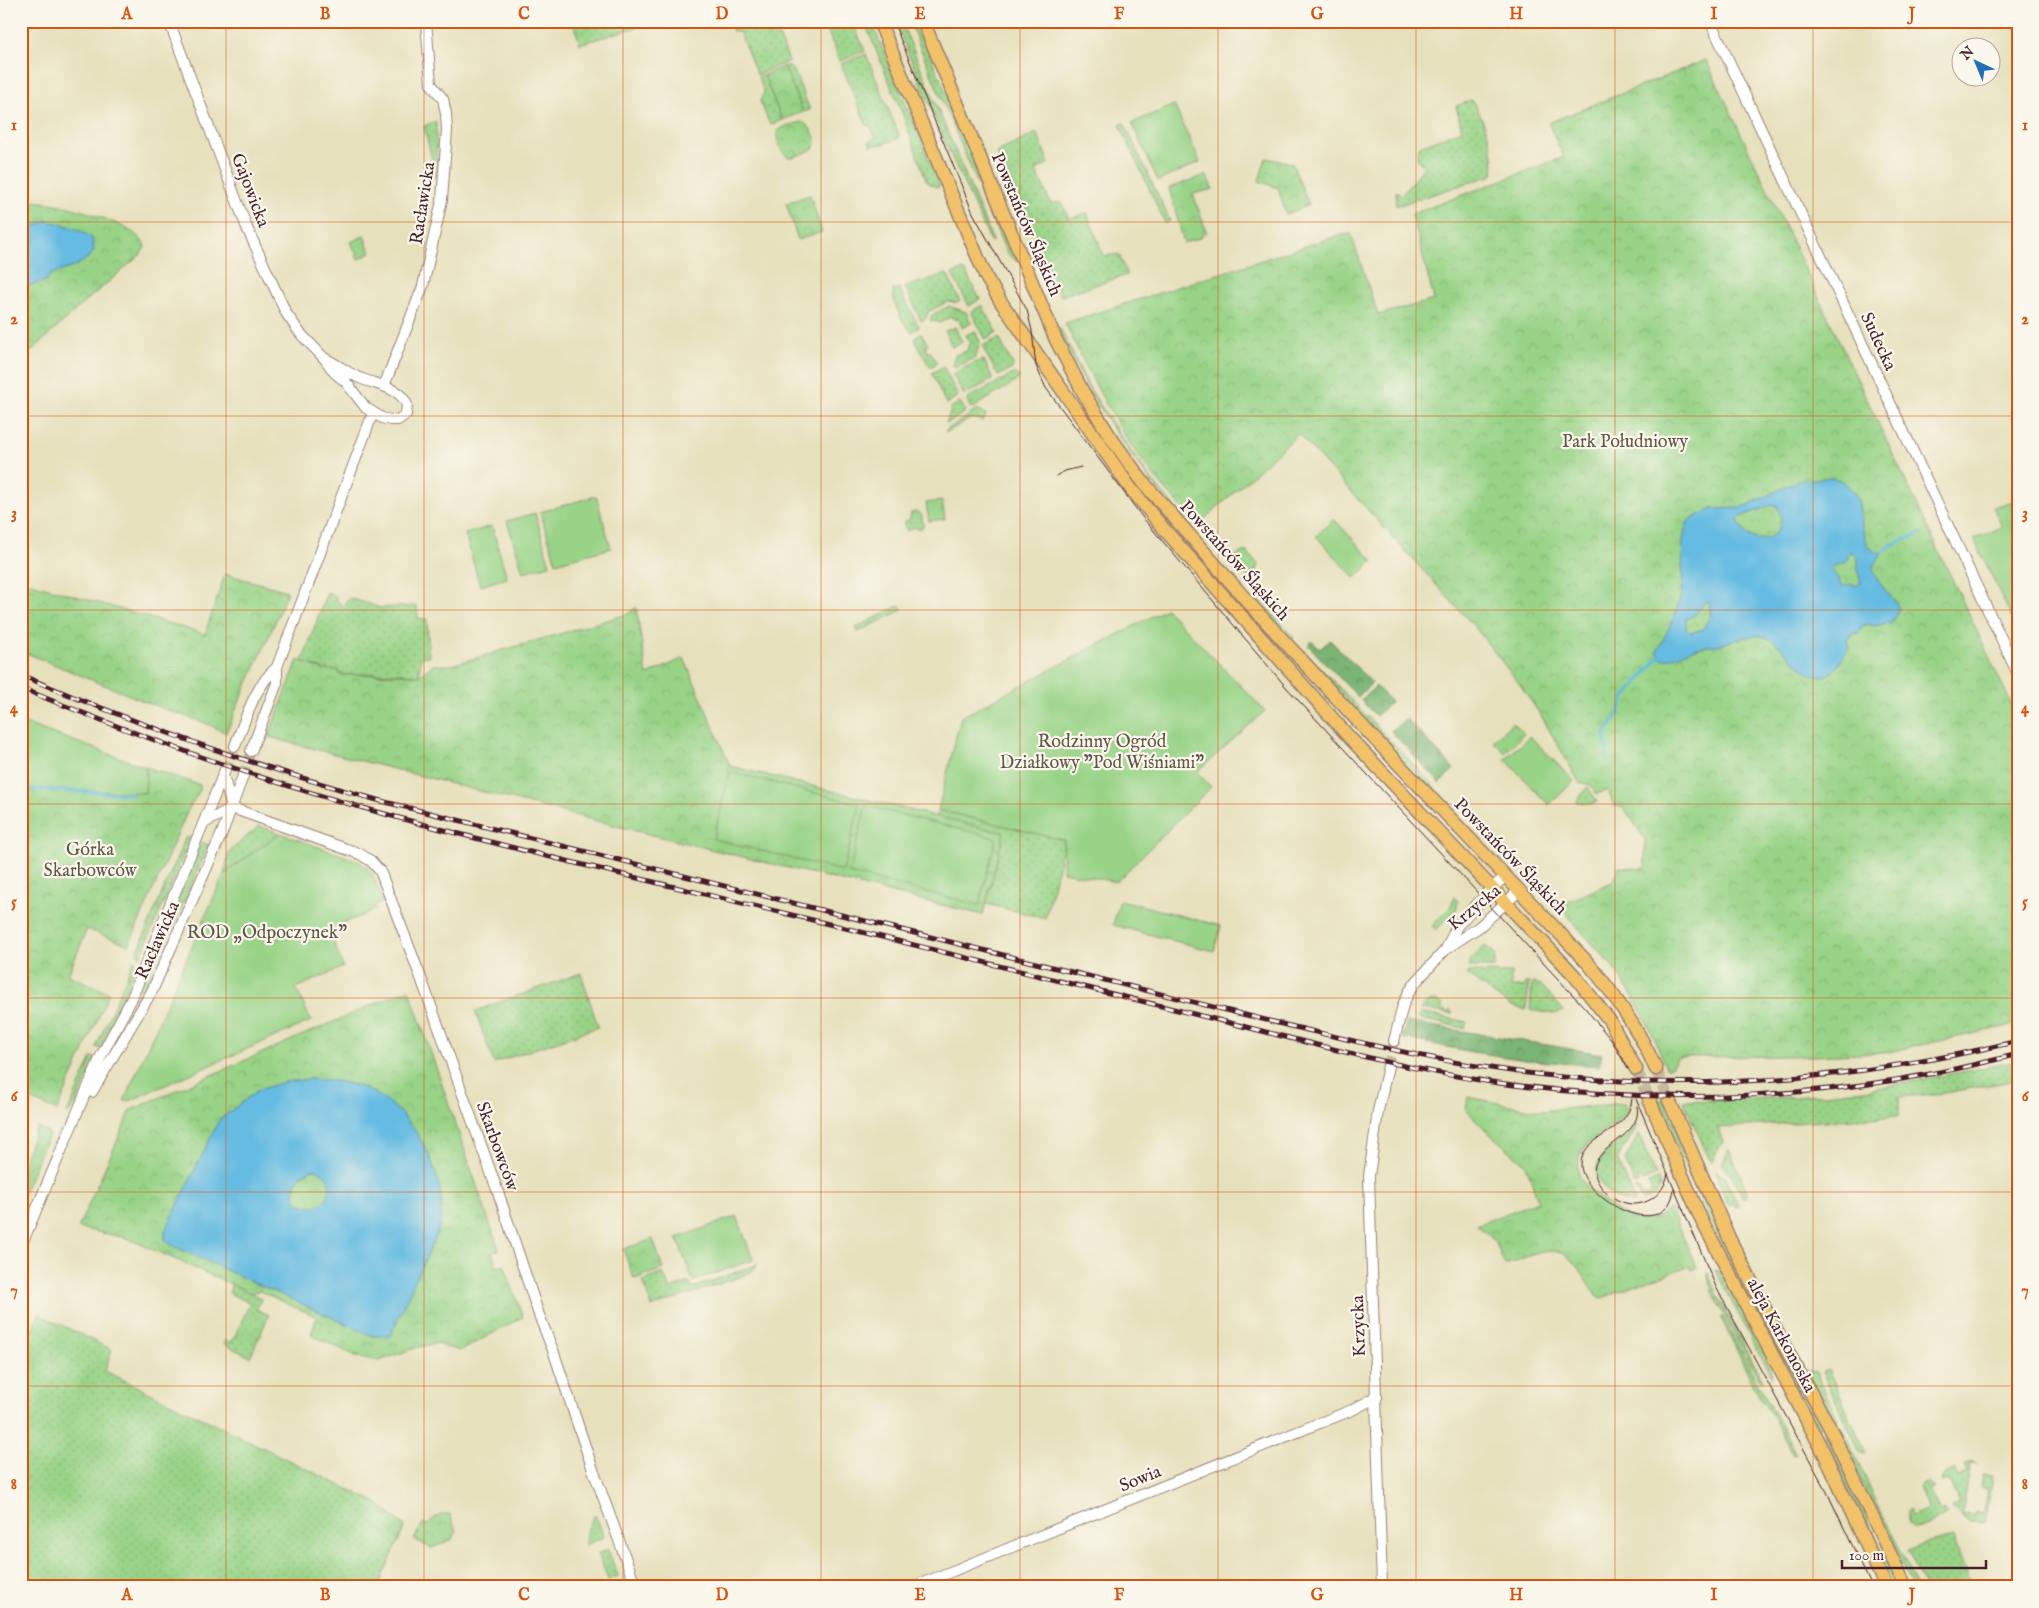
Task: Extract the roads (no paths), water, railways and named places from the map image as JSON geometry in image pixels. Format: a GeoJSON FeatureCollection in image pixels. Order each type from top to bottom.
{"type":"FeatureCollection","features":[{"type":"Feature","properties":{"kind":"main road","name":"Powstańców Śląskich"},"geometry":{"type":"LineString","coordinates":[[879,21],[986,277],[1085,425],[1131,489],[1164,529],[1350,738],[1505,904],[1574,974],[1606,1016],[1636,1069]]}},
{"type":"Feature","properties":{"kind":"main road","name":"Powstańców Śląskich"},"geometry":{"type":"LineString","coordinates":[[922,21],[1056,340],[1083,392],[1111,438],[1142,482],[1180,526],[1368,732],[1588,963],[1615,995],[1643,1042],[1656,1070]]}},
{"type":"Feature","properties":{"kind":"main road","name":"aleja Karkonoska"},"geometry":{"type":"LineString","coordinates":[[1649,1100],[1702,1220],[1824,1453],[1886,1587]]}},
{"type":"Feature","properties":{"kind":"main road","name":"aleja Karkonoska"},"geometry":{"type":"LineString","coordinates":[[1669,1100],[1729,1238],[1777,1334],[1827,1423],[1906,1587]]}},
{"type":"Feature","properties":{"kind":"street","name":"Gajowicka"},"geometry":{"type":"LineString","coordinates":[[169,21],[242,214],[273,288],[296,328],[364,406],[373,413],[391,420],[404,416],[407,412],[406,400],[384,386],[363,380],[324,358]]}},
{"type":"Feature","properties":{"kind":"street","name":"Racławicka"},"geometry":{"type":"LineString","coordinates":[[384,386],[423,286],[442,200],[447,130],[443,99],[431,84],[426,21]]}},
{"type":"Feature","properties":{"kind":"street","name":"Sudecka"},"geometry":{"type":"LineString","coordinates":[[1710,21],[2018,674]]}},
{"type":"Feature","properties":{"kind":"street"},"geometry":{"type":"LineString","coordinates":[[354,393],[356,386],[363,380]]}},
{"type":"Feature","properties":{"kind":"street"},"geometry":{"type":"LineString","coordinates":[[252,751],[277,683],[277,667],[373,413]]}},
{"type":"Feature","properties":{"kind":"street"},"geometry":{"type":"LineString","coordinates":[[235,746],[251,705],[266,677],[277,667]]}},
{"type":"Feature","properties":{"kind":"street","name":"Racławicka"},"geometry":{"type":"LineString","coordinates":[[21,1246],[101,1056],[131,1000],[225,773],[232,808]]}},
{"type":"Feature","properties":{"kind":"street","name":"Racławicka"},"geometry":{"type":"LineString","coordinates":[[81,1107],[152,992],[232,808],[243,776]]}},
{"type":"Feature","properties":{"kind":"street"},"geometry":{"type":"LineString","coordinates":[[204,823],[232,808]]}},
{"type":"Feature","properties":{"kind":"street","name":"Skarbowców"},"geometry":{"type":"LineString","coordinates":[[232,808],[360,854],[372,861],[383,875],[636,1587]]}},
{"type":"Feature","properties":{"kind":"street","name":"Krzycka"},"geometry":{"type":"LineString","coordinates":[[1447,948],[1457,926],[1491,888],[1506,876]]}},
{"type":"Feature","properties":{"kind":"street","name":"Krzycka"},"geometry":{"type":"LineString","coordinates":[[1394,1041],[1401,1012],[1409,992],[1447,948],[1479,927],[1520,890]]}},
{"type":"Feature","properties":{"kind":"street"},"geometry":{"type":"LineString","coordinates":[[118,1023],[120,1030],[128,1033]]}},
{"type":"Feature","properties":{"kind":"street","name":"Krzycka"},"geometry":{"type":"LineString","coordinates":[[1382,1587],[1369,1176],[1378,1111],[1388,1066]]}},
{"type":"Feature","properties":{"kind":"street","name":"Sowia"},"geometry":{"type":"LineString","coordinates":[[914,1587],[1352,1410],[1377,1397]]}},
{"type":"Feature","properties":{"kind":"water"},"geometry":{"type":"Polygon","coordinates":[[[46,221],[58,223],[87,234],[92,238],[94,251],[85,260],[69,269],[51,274],[46,281],[21,288],[21,232],[46,221]]]}},
{"type":"Feature","properties":{"kind":"water"},"geometry":{"type":"Polygon","coordinates":[[[1832,477],[1845,484],[1853,492],[1858,503],[1864,536],[1868,545],[1875,552],[1882,553],[1874,567],[1874,572],[1879,582],[1899,608],[1893,622],[1874,626],[1869,624],[1862,626],[1859,632],[1851,634],[1847,641],[1849,648],[1837,667],[1832,672],[1822,676],[1813,675],[1804,670],[1778,645],[1769,639],[1759,636],[1696,649],[1663,660],[1657,652],[1671,624],[1681,594],[1683,545],[1689,520],[1712,509],[1737,508],[1748,505],[1798,481],[1832,477]],[[1772,505],[1740,517],[1738,520],[1746,533],[1760,539],[1775,533],[1780,524],[1781,516],[1777,506],[1772,505]],[[1850,551],[1846,562],[1831,567],[1841,587],[1851,584],[1855,586],[1861,583],[1858,572],[1858,559],[1850,551]],[[1705,602],[1695,615],[1686,619],[1686,628],[1691,633],[1703,629],[1711,615],[1709,602],[1705,602]]]}},
{"type":"Feature","properties":{"kind":"water"},"geometry":{"type":"Polygon","coordinates":[[[311,1079],[329,1080],[356,1085],[373,1092],[395,1107],[407,1121],[419,1137],[436,1173],[440,1192],[441,1211],[439,1228],[390,1336],[373,1336],[175,1247],[165,1240],[165,1231],[219,1120],[258,1090],[284,1082],[311,1079]],[[314,1169],[298,1178],[294,1195],[299,1204],[315,1206],[326,1199],[330,1188],[329,1181],[321,1172],[314,1169]]]}},
{"type":"Feature","properties":{"kind":"waterway"},"geometry":{"type":"LineString","coordinates":[[1882,553],[1891,545],[1920,534]]}},
{"type":"Feature","properties":{"kind":"waterway"},"geometry":{"type":"LineString","coordinates":[[1607,760],[1605,734],[1608,728],[1616,719],[1625,697],[1660,656]]}},
{"type":"Feature","properties":{"kind":"waterway"},"geometry":{"type":"LineString","coordinates":[[21,789],[132,794]]}},
{"type":"Feature","properties":{"kind":"tunnel"},"geometry":{"type":"LineString","coordinates":[[225,770],[235,746]]}},
{"type":"Feature","properties":{"kind":"tunnel"},"geometry":{"type":"LineString","coordinates":[[243,776],[251,751]]}},
{"type":"Feature","properties":{"kind":"tunnel"},"geometry":{"type":"LineString","coordinates":[[1388,1066],[1394,1041]]}},
{"type":"Feature","properties":{"kind":"tunnel"},"geometry":{"type":"LineString","coordinates":[[1636,1069],[1649,1099]]}},
{"type":"Feature","properties":{"kind":"tunnel"},"geometry":{"type":"LineString","coordinates":[[1656,1069],[1669,1100]]}},
{"type":"Feature","properties":{"kind":"tram line"},"geometry":{"type":"LineString","coordinates":[[893,21],[973,213],[1027,310],[1032,331],[1036,366],[1046,388],[1143,518],[1286,687],[1585,1008],[1612,1041],[1628,1069]]}},
{"type":"Feature","properties":{"kind":"tram line"},"geometry":{"type":"LineString","coordinates":[[1056,476],[1065,471],[1081,467]]}},
{"type":"Feature","properties":{"kind":"tram line"},"geometry":{"type":"LineString","coordinates":[[1632,1099],[1629,1111],[1622,1121],[1596,1140],[1583,1155],[1581,1166],[1585,1179],[1609,1203],[1625,1211],[1642,1216],[1656,1214],[1668,1206],[1674,1189]]}},
{"type":"Feature","properties":{"kind":"tram line"},"geometry":{"type":"LineString","coordinates":[[1636,1099],[1716,1287],[1827,1492],[1872,1587]]}},
{"type":"Feature","properties":{"kind":"tram line"},"geometry":{"type":"LineString","coordinates":[[1607,1194],[1596,1179],[1595,1166],[1600,1156],[1630,1130],[1636,1119],[1637,1106]]}},
{"type":"Feature","properties":{"kind":"tram line"},"geometry":{"type":"LineString","coordinates":[[1614,1198],[1632,1204],[1648,1201],[1661,1190],[1668,1173]]}},
{"type":"Feature","properties":{"kind":"railway"},"geometry":{"type":"LineString","coordinates":[[21,675],[197,744],[377,800],[1290,1026],[1445,1060],[1562,1077],[1693,1082],[1759,1080],[1824,1075],[1889,1066],[1954,1055],[2018,1041]]}},
{"type":"Feature","properties":{"kind":"railway"},"geometry":{"type":"LineString","coordinates":[[21,688],[98,719],[214,761],[292,787],[394,817],[1349,1053],[1451,1075],[1552,1089],[1619,1095],[1753,1095],[1820,1090],[1887,1081],[1953,1069],[2018,1054]]}},
{"type":"Feature","properties":{"kind":"park label","name":"Park Południowy"},"geometry":{"type":"Point","coordinates":[1625,441]}},
{"type":"Feature","properties":{"kind":"park label","name":"Rodzinny Ogród Działkowy \"Pod Wiśniami\""},"geometry":{"type":"Point","coordinates":[1102,751]}},
{"type":"Feature","properties":{"kind":"park label","name":"Górka Skarbowców"},"geometry":{"type":"Point","coordinates":[90,860]}},
{"type":"Feature","properties":{"kind":"park label","name":"ROD „Odpoczynek”"},"geometry":{"type":"Point","coordinates":[267,932]}}]}
